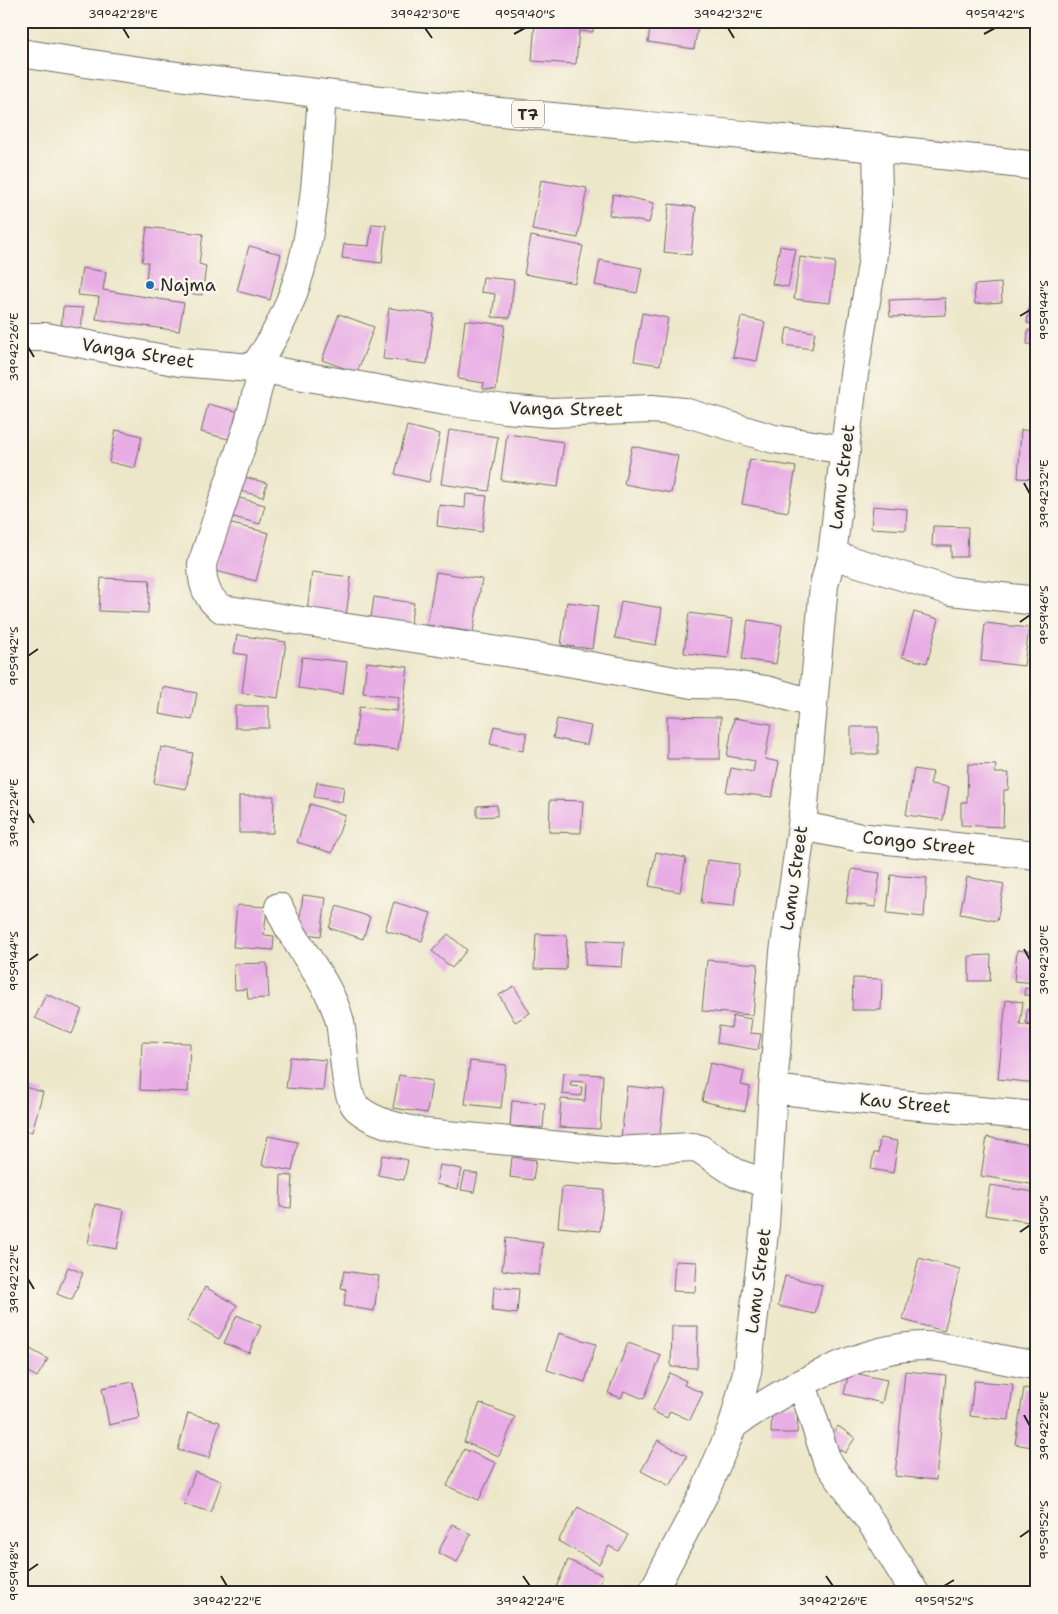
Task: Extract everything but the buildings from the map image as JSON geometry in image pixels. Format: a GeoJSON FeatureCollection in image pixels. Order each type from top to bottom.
{"type":"FeatureCollection","features":[{"type":"Feature","properties":{"kind":"main road","name":"T7"},"geometry":{"type":"LineString","coordinates":[[21,53],[322,94],[878,147],[1037,166]]}},
{"type":"Feature","properties":{"kind":"main road"},"geometry":{"type":"LineString","coordinates":[[322,94],[311,228],[300,274],[287,313],[259,368],[248,426],[202,564],[202,580],[210,599],[222,609],[546,658],[692,684],[734,684],[766,690],[812,703]]}},
{"type":"Feature","properties":{"kind":"main road","name":"Lamu Street"},"geometry":{"type":"LineString","coordinates":[[652,1593],[704,1494],[733,1425],[747,1372],[755,1318],[767,1184],[772,1089],[784,952],[802,826],[824,586],[832,555],[854,374],[872,264],[878,194],[878,147]]}},
{"type":"Feature","properties":{"kind":"main road","name":"Vanga Street"},"geometry":{"type":"LineString","coordinates":[[21,337],[46,337],[180,362],[259,368],[445,401],[506,409],[552,413],[652,409],[684,412],[774,440],[846,450]]}},
{"type":"Feature","properties":{"kind":"main road"},"geometry":{"type":"LineString","coordinates":[[832,555],[951,591],[1037,601]]}},
{"type":"Feature","properties":{"kind":"main road","name":"Congo Street"},"geometry":{"type":"LineString","coordinates":[[802,826],[857,837],[1037,855]]}},
{"type":"Feature","properties":{"kind":"main road"},"geometry":{"type":"LineString","coordinates":[[279,907],[292,936],[321,978],[339,1020],[347,1080],[353,1103],[357,1108],[374,1118],[401,1128],[425,1133],[615,1151],[700,1148],[736,1173],[767,1184]]}},
{"type":"Feature","properties":{"kind":"main road","name":"Kau Street"},"geometry":{"type":"LineString","coordinates":[[772,1089],[908,1105],[1037,1116]]}},
{"type":"Feature","properties":{"kind":"main road"},"geometry":{"type":"LineString","coordinates":[[733,1425],[758,1407],[802,1384],[856,1360],[895,1348],[926,1346],[1037,1365]]}},
{"type":"Feature","properties":{"kind":"main road"},"geometry":{"type":"LineString","coordinates":[[802,1384],[827,1460],[875,1528],[915,1593]]}},
{"type":"Feature","properties":{"kind":"place","name":"Najma"},"geometry":{"type":"Point","coordinates":[150,285]}}]}
